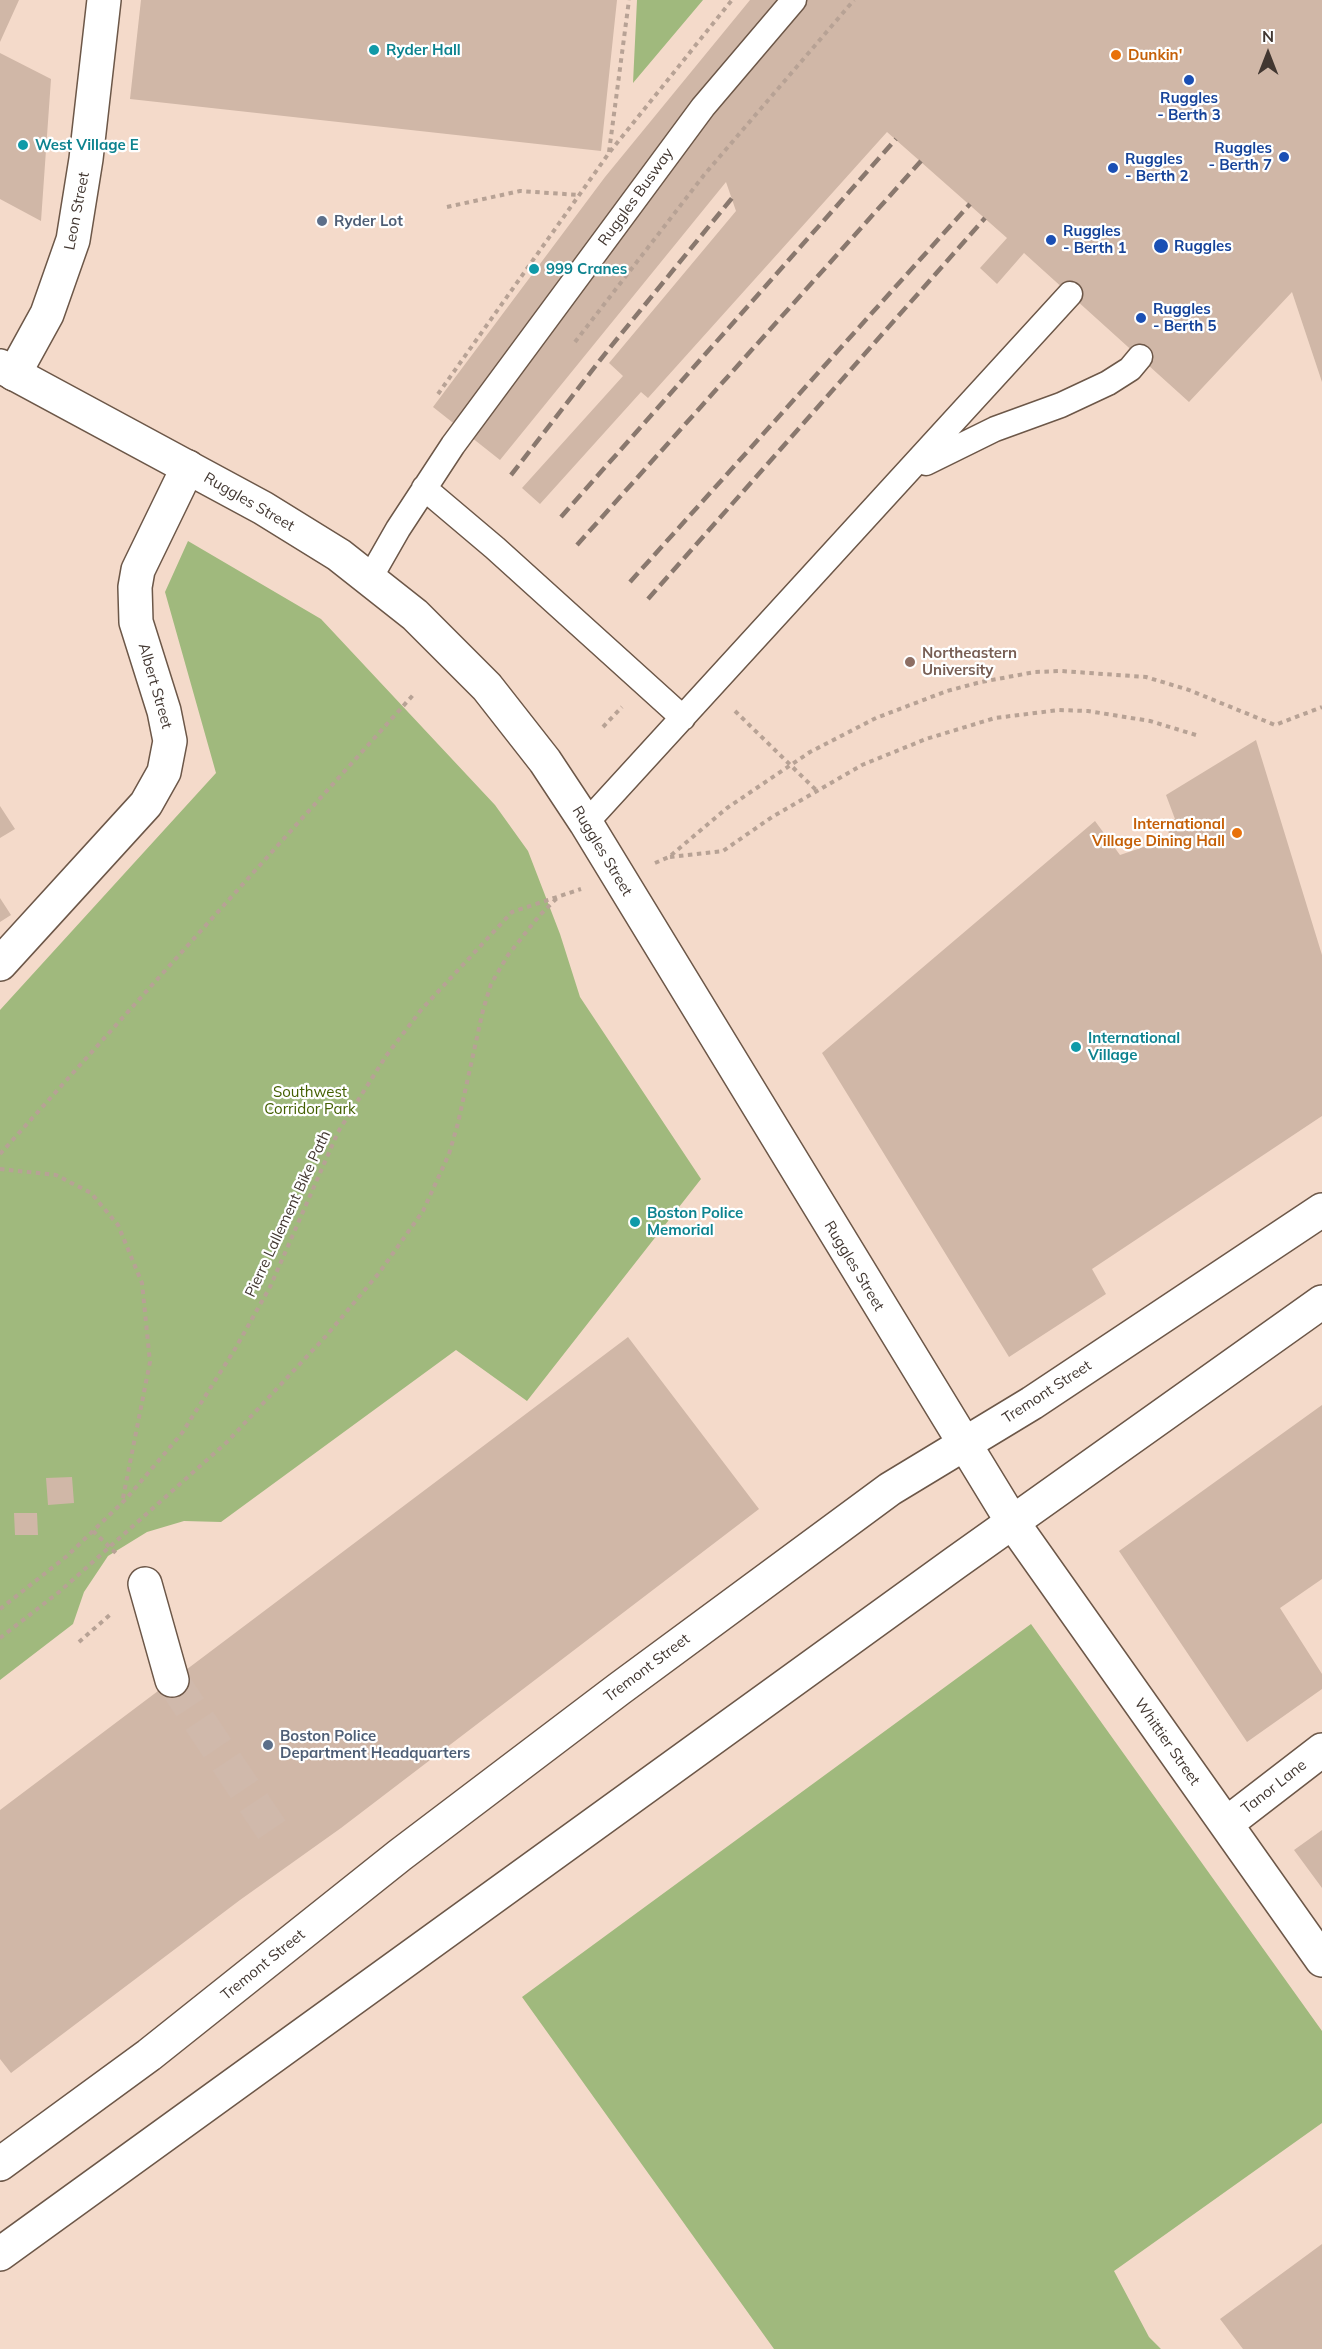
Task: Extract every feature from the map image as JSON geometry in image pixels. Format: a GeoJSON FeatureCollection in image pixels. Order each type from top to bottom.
{"type":"FeatureCollection","features":[{"type":"Feature","properties":{"kind":"main road","name":"Leon Street"},"geometry":{"type":"LineString","coordinates":[[7,370],[47,314],[73,240],[84,178],[104,0]]}},
{"type":"Feature","properties":{"kind":"main road","name":"Ruggles Street"},"geometry":{"type":"LineString","coordinates":[[7,370],[314,538],[370,578],[415,615],[487,687],[545,761],[586,824],[1013,1523]]}},
{"type":"Feature","properties":{"kind":"main road","name":"Albert Street"},"geometry":{"type":"LineString","coordinates":[[0,964],[146,804],[164,772],[170,741],[164,711],[136,622],[135,587],[138,570],[188,467]]}},
{"type":"Feature","properties":{"kind":"main road","name":"Tremont Street"},"geometry":{"type":"LineString","coordinates":[[0,2164],[158,2048],[400,1855],[619,1689],[890,1489],[1046,1394],[1322,1210]]}},
{"type":"Feature","properties":{"kind":"main road"},"geometry":{"type":"LineString","coordinates":[[0,2254],[1322,1302]]}},
{"type":"Feature","properties":{"kind":"main road","name":"Whittier Street"},"geometry":{"type":"LineString","coordinates":[[1013,1523],[1322,1960]]}},
{"type":"Feature","properties":{"kind":"main road"},"geometry":{"type":"LineString","coordinates":[[145,1584],[172,1680]]}},
{"type":"Feature","properties":{"kind":"main road","name":"Tanor Lane"},"geometry":{"type":"LineString","coordinates":[[1226,1824],[1322,1750]]}},
{"type":"Feature","properties":{"kind":"lane","name":"Ruggles Busway"},"geometry":{"type":"LineString","coordinates":[[370,578],[453,445],[703,107],[794,0]]}},
{"type":"Feature","properties":{"kind":"lane"},"geometry":{"type":"LineString","coordinates":[[586,824],[909,473],[1070,294]]}},
{"type":"Feature","properties":{"kind":"lane"},"geometry":{"type":"LineString","coordinates":[[909,473],[969,440],[1061,405],[1108,383],[1130,369],[1140,357]]}},
{"type":"Feature","properties":{"kind":"lane"},"geometry":{"type":"LineString","coordinates":[[424,489],[495,548],[684,718]]}},
{"type":"Feature","properties":{"kind":"path"},"geometry":{"type":"LineString","coordinates":[[609,153],[629,0]]}},
{"type":"Feature","properties":{"kind":"path"},"geometry":{"type":"LineString","coordinates":[[438,394],[609,153],[732,0]]}},
{"type":"Feature","properties":{"kind":"path"},"geometry":{"type":"LineString","coordinates":[[575,343],[704,175],[854,0]]}},
{"type":"Feature","properties":{"kind":"path"},"geometry":{"type":"LineString","coordinates":[[447,207],[520,191],[579,195]]}},
{"type":"Feature","properties":{"kind":"path"},"geometry":{"type":"LineString","coordinates":[[1196,735],[1150,720],[1115,713],[1059,710],[1017,714],[959,728],[862,765],[816,790],[723,851],[669,857],[728,808],[789,765],[866,723],[909,704],[966,685],[1035,672],[1084,672],[1146,678],[1189,690],[1275,725],[1322,707]]}},
{"type":"Feature","properties":{"kind":"path"},"geometry":{"type":"LineString","coordinates":[[0,1154],[414,694]]}},
{"type":"Feature","properties":{"kind":"path"},"geometry":{"type":"LineString","coordinates":[[603,727],[627,702]]}},
{"type":"Feature","properties":{"kind":"path"},"geometry":{"type":"LineString","coordinates":[[729,706],[816,790]]}},
{"type":"Feature","properties":{"kind":"path","name":"Pierre Lallement Bike Path"},"geometry":{"type":"LineString","coordinates":[[0,1608],[93,1531],[122,1503],[182,1433],[235,1349],[295,1235],[338,1132],[386,1056],[421,1010],[499,924],[519,909],[559,897],[539,916],[508,955],[491,984],[483,1010],[459,1123],[432,1194],[409,1231],[368,1288],[282,1385],[227,1442],[110,1546]]}},
{"type":"Feature","properties":{"kind":"path"},"geometry":{"type":"LineString","coordinates":[[0,1169],[56,1175],[91,1193],[118,1226],[142,1283],[150,1362],[122,1503]]}},
{"type":"Feature","properties":{"kind":"path"},"geometry":{"type":"LineString","coordinates":[[93,1531],[124,1560]]}},
{"type":"Feature","properties":{"kind":"path"},"geometry":{"type":"LineString","coordinates":[[0,1638],[59,1592],[110,1546]]}},
{"type":"Feature","properties":{"kind":"green space"},"geometry":{"type":"Polygon","coordinates":[[[637,0],[703,0],[633,83],[637,0]]]}},
{"type":"Feature","properties":{"kind":"green space","name":"Southwest Corridor Park"},"geometry":{"type":"Polygon","coordinates":[[[188,541],[321,619],[495,805],[528,851],[560,934],[580,997],[701,1179],[527,1401],[456,1350],[221,1522],[184,1521],[147,1532],[108,1556],[84,1592],[73,1624],[0,1680],[0,1010],[216,773],[165,592],[188,541]]]}},
{"type":"Feature","properties":{"kind":"green space"},"geometry":{"type":"Polygon","coordinates":[[[1031,1624],[1322,2031],[1322,2123],[1114,2271],[1149,2337],[1161,2349],[774,2349],[522,1997],[1031,1624]]]}},
{"type":"Feature","properties":{"kind":"building"},"geometry":{"type":"Polygon","coordinates":[[[0,0],[19,0],[0,42],[0,0]]]}},
{"type":"Feature","properties":{"kind":"building","name":"Ryder Hall"},"geometry":{"type":"Polygon","coordinates":[[[141,0],[617,0],[601,151],[130,99],[141,0]]]}},
{"type":"Feature","properties":{"kind":"building","name":"Ruggles"},"geometry":{"type":"Polygon","coordinates":[[[750,0],[1322,0],[1322,382],[1292,292],[1189,402],[1024,253],[997,284],[980,268],[1007,238],[887,132],[648,398],[641,392],[540,504],[522,488],[623,376],[609,363],[736,211],[726,182],[500,460],[433,407],[605,177],[750,0]]]}},
{"type":"Feature","properties":{"kind":"building","name":"West Village E"},"geometry":{"type":"Polygon","coordinates":[[[0,53],[51,79],[41,221],[0,199],[0,53]]]}},
{"type":"Feature","properties":{"kind":"building","name":"International Village"},"geometry":{"type":"Polygon","coordinates":[[[1256,740],[1322,955],[1322,1116],[1092,1269],[1106,1294],[1009,1357],[822,1053],[1095,821],[1120,855],[1170,838],[1166,822],[1175,819],[1166,795],[1256,740]]]}},
{"type":"Feature","properties":{"kind":"building"},"geometry":{"type":"Polygon","coordinates":[[[0,806],[15,829],[0,838],[0,806]]]}},
{"type":"Feature","properties":{"kind":"building"},"geometry":{"type":"Polygon","coordinates":[[[0,898],[11,915],[0,922],[0,898]]]}},
{"type":"Feature","properties":{"kind":"building","name":"Boston Police Department Headquarters"},"geometry":{"type":"Polygon","coordinates":[[[628,1337],[759,1509],[341,1828],[240,1900],[11,2073],[0,2059],[0,1810],[628,1337]]]}},
{"type":"Feature","properties":{"kind":"building"},"geometry":{"type":"Polygon","coordinates":[[[1322,1405],[1322,1579],[1280,1608],[1322,1674],[1322,1689],[1247,1742],[1119,1551],[1322,1405]]]}},
{"type":"Feature","properties":{"kind":"building"},"geometry":{"type":"Polygon","coordinates":[[[72,1477],[74,1503],[48,1505],[46,1478],[72,1477]]]}},
{"type":"Feature","properties":{"kind":"building"},"geometry":{"type":"Polygon","coordinates":[[[14,1513],[37,1513],[38,1535],[15,1535],[14,1513]]]}},
{"type":"Feature","properties":{"kind":"building"},"geometry":{"type":"Polygon","coordinates":[[[1322,1830],[1322,1888],[1294,1850],[1322,1830]]]}},
{"type":"Feature","properties":{"kind":"building"},"geometry":{"type":"Polygon","coordinates":[[[1322,2244],[1322,2349],[1243,2349],[1220,2319],[1322,2244]]]}},
{"type":"Feature","properties":{"kind":"tunnel"},"geometry":{"type":"LineString","coordinates":[[172,1680],[274,1833]]}},
{"type":"Feature","properties":{"kind":"railway"},"geometry":{"type":"LineString","coordinates":[[561,517],[896,139]]}},
{"type":"Feature","properties":{"kind":"railway"},"geometry":{"type":"LineString","coordinates":[[577,545],[921,161]]}},
{"type":"Feature","properties":{"kind":"railway"},"geometry":{"type":"LineString","coordinates":[[511,475],[608,350],[732,198]]}},
{"type":"Feature","properties":{"kind":"railway"},"geometry":{"type":"LineString","coordinates":[[630,582],[970,204]]}},
{"type":"Feature","properties":{"kind":"railway"},"geometry":{"type":"LineString","coordinates":[[648,599],[985,218]]}},
{"type":"Feature","properties":{"kind":"place","name":"Ryder Hall"},"geometry":{"type":"Point","coordinates":[374,50]}},
{"type":"Feature","properties":{"kind":"place","name":"Dunkin'"},"geometry":{"type":"Point","coordinates":[1116,55]}},
{"type":"Feature","properties":{"kind":"place","name":"Ruggles - Berth 3"},"geometry":{"type":"Point","coordinates":[1189,80]}},
{"type":"Feature","properties":{"kind":"place","name":"West Village E"},"geometry":{"type":"Point","coordinates":[23,145]}},
{"type":"Feature","properties":{"kind":"place","name":"Ruggles - Berth 7"},"geometry":{"type":"Point","coordinates":[1284,157]}},
{"type":"Feature","properties":{"kind":"place","name":"Ruggles - Berth 2"},"geometry":{"type":"Point","coordinates":[1113,168]}},
{"type":"Feature","properties":{"kind":"place","name":"Ryder Lot"},"geometry":{"type":"Point","coordinates":[322,221]}},
{"type":"Feature","properties":{"kind":"place","name":"Ruggles - Berth 1"},"geometry":{"type":"Point","coordinates":[1051,240]}},
{"type":"Feature","properties":{"kind":"place","name":"Ruggles"},"geometry":{"type":"Point","coordinates":[1161,246]}},
{"type":"Feature","properties":{"kind":"place","name":"999 Cranes"},"geometry":{"type":"Point","coordinates":[534,269]}},
{"type":"Feature","properties":{"kind":"place","name":"Ruggles - Berth 5"},"geometry":{"type":"Point","coordinates":[1141,318]}},
{"type":"Feature","properties":{"kind":"place","name":"Northeastern University"},"geometry":{"type":"Point","coordinates":[910,662]}},
{"type":"Feature","properties":{"kind":"place","name":"International Village Dining Hall"},"geometry":{"type":"Point","coordinates":[1237,833]}},
{"type":"Feature","properties":{"kind":"place","name":"International Village"},"geometry":{"type":"Point","coordinates":[1076,1047]}},
{"type":"Feature","properties":{"kind":"place","name":"Boston Police Memorial"},"geometry":{"type":"Point","coordinates":[635,1222]}},
{"type":"Feature","properties":{"kind":"place","name":"Boston Police Department Headquarters"},"geometry":{"type":"Point","coordinates":[268,1745]}}]}
